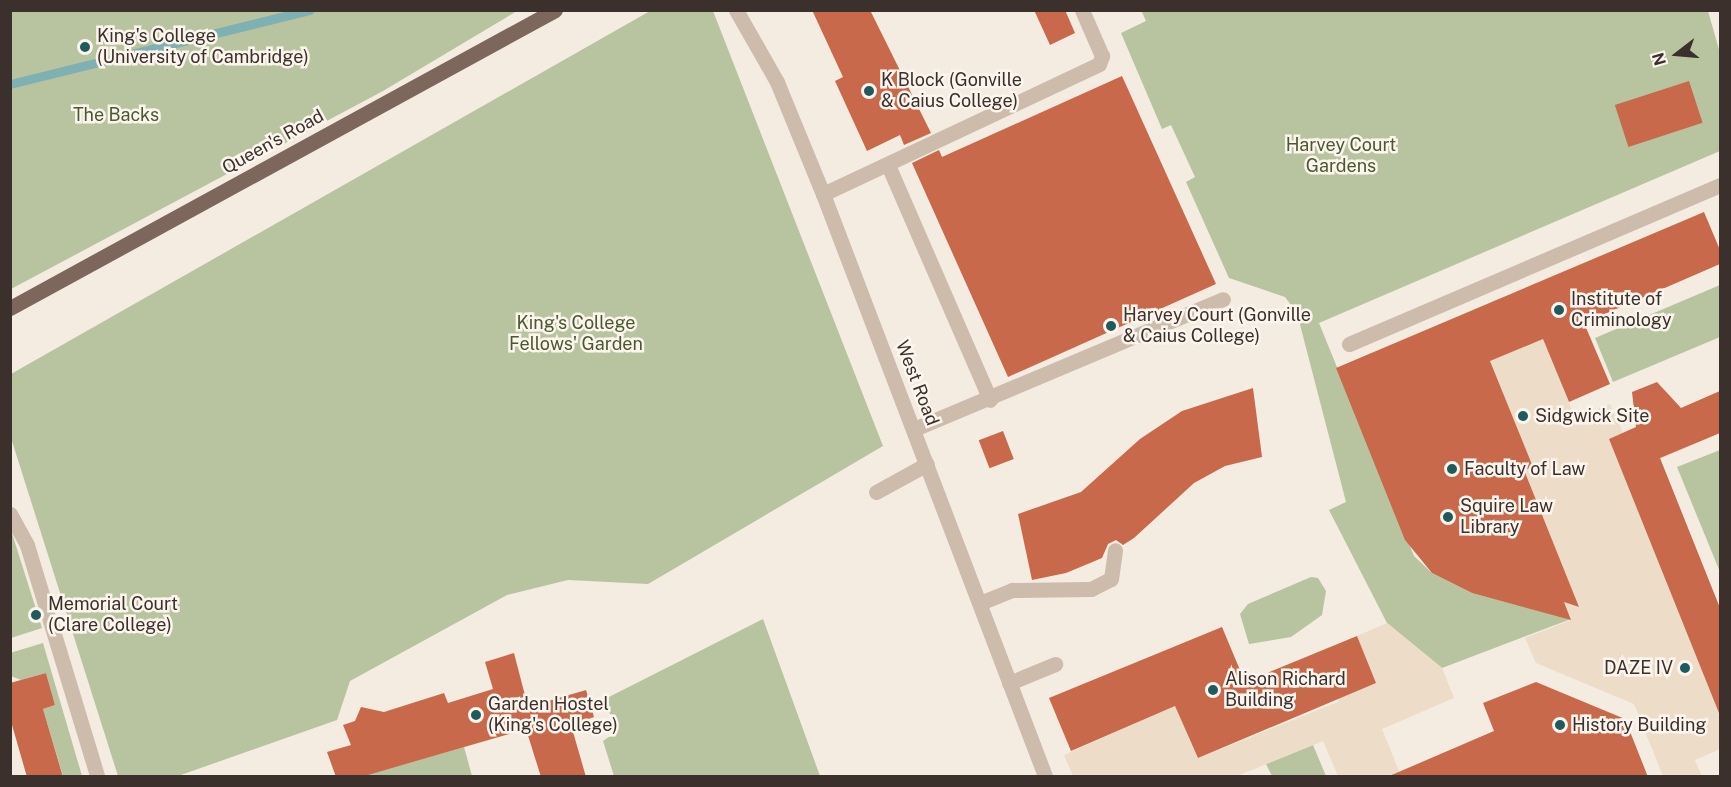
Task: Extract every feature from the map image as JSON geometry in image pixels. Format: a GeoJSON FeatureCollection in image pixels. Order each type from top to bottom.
{"type":"FeatureCollection","features":[{"type":"Feature","properties":{"kind":"main road","name":"Queen's Road"},"geometry":{"type":"LineString","coordinates":[[10,308],[555,10]]}},
{"type":"Feature","properties":{"kind":"street","name":"West Road"},"geometry":{"type":"LineString","coordinates":[[736,10],[777,82],[823,194],[1045,777]]}},
{"type":"Feature","properties":{"kind":"street"},"geometry":{"type":"LineString","coordinates":[[823,194],[1099,64],[1102,56],[1082,10]]}},
{"type":"Feature","properties":{"kind":"street"},"geometry":{"type":"LineString","coordinates":[[888,165],[990,400]]}},
{"type":"Feature","properties":{"kind":"street"},"geometry":{"type":"LineString","coordinates":[[1349,344],[1720,185]]}},
{"type":"Feature","properties":{"kind":"street"},"geometry":{"type":"LineString","coordinates":[[914,429],[990,400],[1223,298]]}},
{"type":"Feature","properties":{"kind":"street"},"geometry":{"type":"LineString","coordinates":[[876,492],[927,464]]}},
{"type":"Feature","properties":{"kind":"street"},"geometry":{"type":"LineString","coordinates":[[10,514],[27,545],[97,777]]}},
{"type":"Feature","properties":{"kind":"street"},"geometry":{"type":"LineString","coordinates":[[980,603],[1012,590],[1091,589],[1111,579],[1115,550]]}},
{"type":"Feature","properties":{"kind":"street"},"geometry":{"type":"LineString","coordinates":[[1009,682],[1055,664]]}},
{"type":"Feature","properties":{"kind":"green space","name":"Harvey Court Gardens"},"geometry":{"type":"Polygon","coordinates":[[[1141,10],[1708,11],[1720,53],[1720,151],[1319,323],[1414,556],[1432,573],[1472,593],[1571,619],[1442,668],[1387,623],[1329,510],[1346,502],[1297,313],[1285,297],[1229,278],[1186,182],[1195,177],[1171,125],[1162,129],[1121,33],[1146,21],[1141,10]]]}},
{"type":"Feature","properties":{"kind":"green space","name":"The Backs"},"geometry":{"type":"Polygon","coordinates":[[[10,11],[517,11],[383,91],[11,289],[10,11]]]}},
{"type":"Feature","properties":{"kind":"green space","name":"King's College Fellows' Garden"},"geometry":{"type":"Polygon","coordinates":[[[650,11],[713,11],[883,446],[648,584],[568,580],[507,595],[350,681],[337,720],[178,776],[118,776],[11,438],[11,374],[650,11]]]}},
{"type":"Feature","properties":{"kind":"green space"},"geometry":{"type":"Polygon","coordinates":[[[1720,285],[1720,337],[1613,382],[1595,338],[1720,285]]]}},
{"type":"Feature","properties":{"kind":"green space"},"geometry":{"type":"Polygon","coordinates":[[[1720,450],[1720,572],[1677,467],[1720,450]]]}},
{"type":"Feature","properties":{"kind":"green space"},"geometry":{"type":"Polygon","coordinates":[[[10,527],[42,628],[11,638],[10,638],[10,527]]]}},
{"type":"Feature","properties":{"kind":"green space"},"geometry":{"type":"Polygon","coordinates":[[[1311,577],[1318,578],[1326,591],[1322,615],[1291,637],[1249,644],[1240,614],[1248,604],[1311,577]]]}},
{"type":"Feature","properties":{"kind":"green space"},"geometry":{"type":"Polygon","coordinates":[[[763,619],[820,776],[614,776],[603,741],[616,732],[605,699],[763,619]]]}},
{"type":"Feature","properties":{"kind":"green space"},"geometry":{"type":"Polygon","coordinates":[[[43,643],[82,776],[63,776],[43,709],[55,705],[46,673],[21,680],[11,676],[10,653],[43,643]]]}},
{"type":"Feature","properties":{"kind":"green space"},"geometry":{"type":"Polygon","coordinates":[[[1313,745],[1326,776],[1272,776],[1266,764],[1313,745]]]}},
{"type":"Feature","properties":{"kind":"green space"},"geometry":{"type":"Polygon","coordinates":[[[464,747],[472,776],[361,776],[464,747]]]}},
{"type":"Feature","properties":{"kind":"shaded area"},"geometry":{"type":"Polygon","coordinates":[[[1500,298],[1521,348],[1543,339],[1575,418],[1610,404],[1623,433],[1609,439],[1618,461],[1677,410],[1720,391],[1720,433],[1660,459],[1720,608],[1720,749],[1695,760],[1702,776],[1663,776],[1634,704],[1536,663],[1525,638],[1571,620],[1564,602],[1578,607],[1524,470],[1533,467],[1479,334],[1461,316],[1500,298]]]}},
{"type":"Feature","properties":{"kind":"shaded area"},"geometry":{"type":"Polygon","coordinates":[[[1387,623],[1442,668],[1454,698],[1382,729],[1401,776],[1338,776],[1323,741],[1237,776],[1073,776],[1064,755],[1175,706],[1198,758],[1338,702],[1357,636],[1387,623]]]}},
{"type":"Feature","properties":{"kind":"building","name":"K Block (Gonville & Caius College)"},"geometry":{"type":"Polygon","coordinates":[[[812,10],[870,10],[931,133],[904,145],[900,135],[867,151],[835,81],[843,77],[812,10]]]}},
{"type":"Feature","properties":{"kind":"building"},"geometry":{"type":"Polygon","coordinates":[[[1034,10],[1065,10],[1075,33],[1050,45],[1034,10]]]}},
{"type":"Feature","properties":{"kind":"building","name":"Harvey Court (Gonville & Caius College)"},"geometry":{"type":"Polygon","coordinates":[[[1122,76],[1216,284],[1008,377],[912,163],[939,150],[942,157],[1122,76]]]}},
{"type":"Feature","properties":{"kind":"building"},"geometry":{"type":"Polygon","coordinates":[[[1689,81],[1703,123],[1628,147],[1615,105],[1689,81]]]}},
{"type":"Feature","properties":{"kind":"building","name":"Faculty of Law"},"geometry":{"type":"Polygon","coordinates":[[[1704,212],[1720,250],[1720,264],[1584,323],[1610,384],[1569,402],[1543,339],[1490,361],[1533,467],[1524,470],[1579,607],[1564,602],[1571,620],[1472,593],[1432,573],[1405,540],[1336,368],[1704,212]]]}},
{"type":"Feature","properties":{"kind":"building"},"geometry":{"type":"Polygon","coordinates":[[[1657,382],[1681,408],[1720,391],[1720,433],[1660,458],[1720,608],[1719,713],[1609,439],[1636,427],[1632,392],[1657,382]]]}},
{"type":"Feature","properties":{"kind":"building"},"geometry":{"type":"Polygon","coordinates":[[[1253,388],[1262,457],[1225,466],[1194,483],[1134,538],[1123,545],[1116,540],[1108,544],[1102,558],[1066,573],[1032,580],[1018,514],[1081,492],[1140,439],[1182,411],[1253,388]]]}},
{"type":"Feature","properties":{"kind":"building"},"geometry":{"type":"Polygon","coordinates":[[[1003,431],[1014,459],[989,468],[979,440],[1003,431]]]}},
{"type":"Feature","properties":{"kind":"building","name":"Alison Richard Building"},"geometry":{"type":"Polygon","coordinates":[[[1222,627],[1245,682],[1357,636],[1376,683],[1198,758],[1175,706],[1071,751],[1049,698],[1222,627]]]}},
{"type":"Feature","properties":{"kind":"building","name":"Garden Hostel (King's College)"},"geometry":{"type":"Polygon","coordinates":[[[514,653],[528,707],[586,690],[594,717],[571,725],[586,777],[541,777],[526,729],[361,777],[336,777],[327,752],[351,745],[343,725],[355,721],[361,707],[384,712],[444,693],[448,703],[493,689],[485,662],[514,653]]]}},
{"type":"Feature","properties":{"kind":"building"},"geometry":{"type":"Polygon","coordinates":[[[46,673],[55,705],[43,709],[63,777],[27,777],[10,718],[10,683],[46,673]]]}},
{"type":"Feature","properties":{"kind":"building","name":"History Building"},"geometry":{"type":"Polygon","coordinates":[[[1536,682],[1625,719],[1648,777],[1387,777],[1494,731],[1483,703],[1536,682]]]}},
{"type":"Feature","properties":{"kind":"waterway"},"geometry":{"type":"LineString","coordinates":[[10,84],[310,10]]}},
{"type":"Feature","properties":{"kind":"place","name":"King's College (University of Cambridge)"},"geometry":{"type":"Point","coordinates":[85,47]}},
{"type":"Feature","properties":{"kind":"place","name":"K Block (Gonville & Caius College)"},"geometry":{"type":"Point","coordinates":[869,91]}},
{"type":"Feature","properties":{"kind":"place","name":"Institute of Criminology"},"geometry":{"type":"Point","coordinates":[1559,310]}},
{"type":"Feature","properties":{"kind":"place","name":"Harvey Court (Gonville & Caius College)"},"geometry":{"type":"Point","coordinates":[1111,326]}},
{"type":"Feature","properties":{"kind":"place","name":"Sidgwick Site"},"geometry":{"type":"Point","coordinates":[1523,416]}},
{"type":"Feature","properties":{"kind":"place","name":"Faculty of Law"},"geometry":{"type":"Point","coordinates":[1452,469]}},
{"type":"Feature","properties":{"kind":"place","name":"Squire Law Library"},"geometry":{"type":"Point","coordinates":[1448,517]}},
{"type":"Feature","properties":{"kind":"place","name":"Memorial Court (Clare College)"},"geometry":{"type":"Point","coordinates":[36,615]}},
{"type":"Feature","properties":{"kind":"place","name":"DAZE IV"},"geometry":{"type":"Point","coordinates":[1685,668]}},
{"type":"Feature","properties":{"kind":"place","name":"Alison Richard Building"},"geometry":{"type":"Point","coordinates":[1213,690]}},
{"type":"Feature","properties":{"kind":"place","name":"Garden Hostel (King's College)"},"geometry":{"type":"Point","coordinates":[476,715]}},
{"type":"Feature","properties":{"kind":"place","name":"History Building"},"geometry":{"type":"Point","coordinates":[1560,725]}}]}
